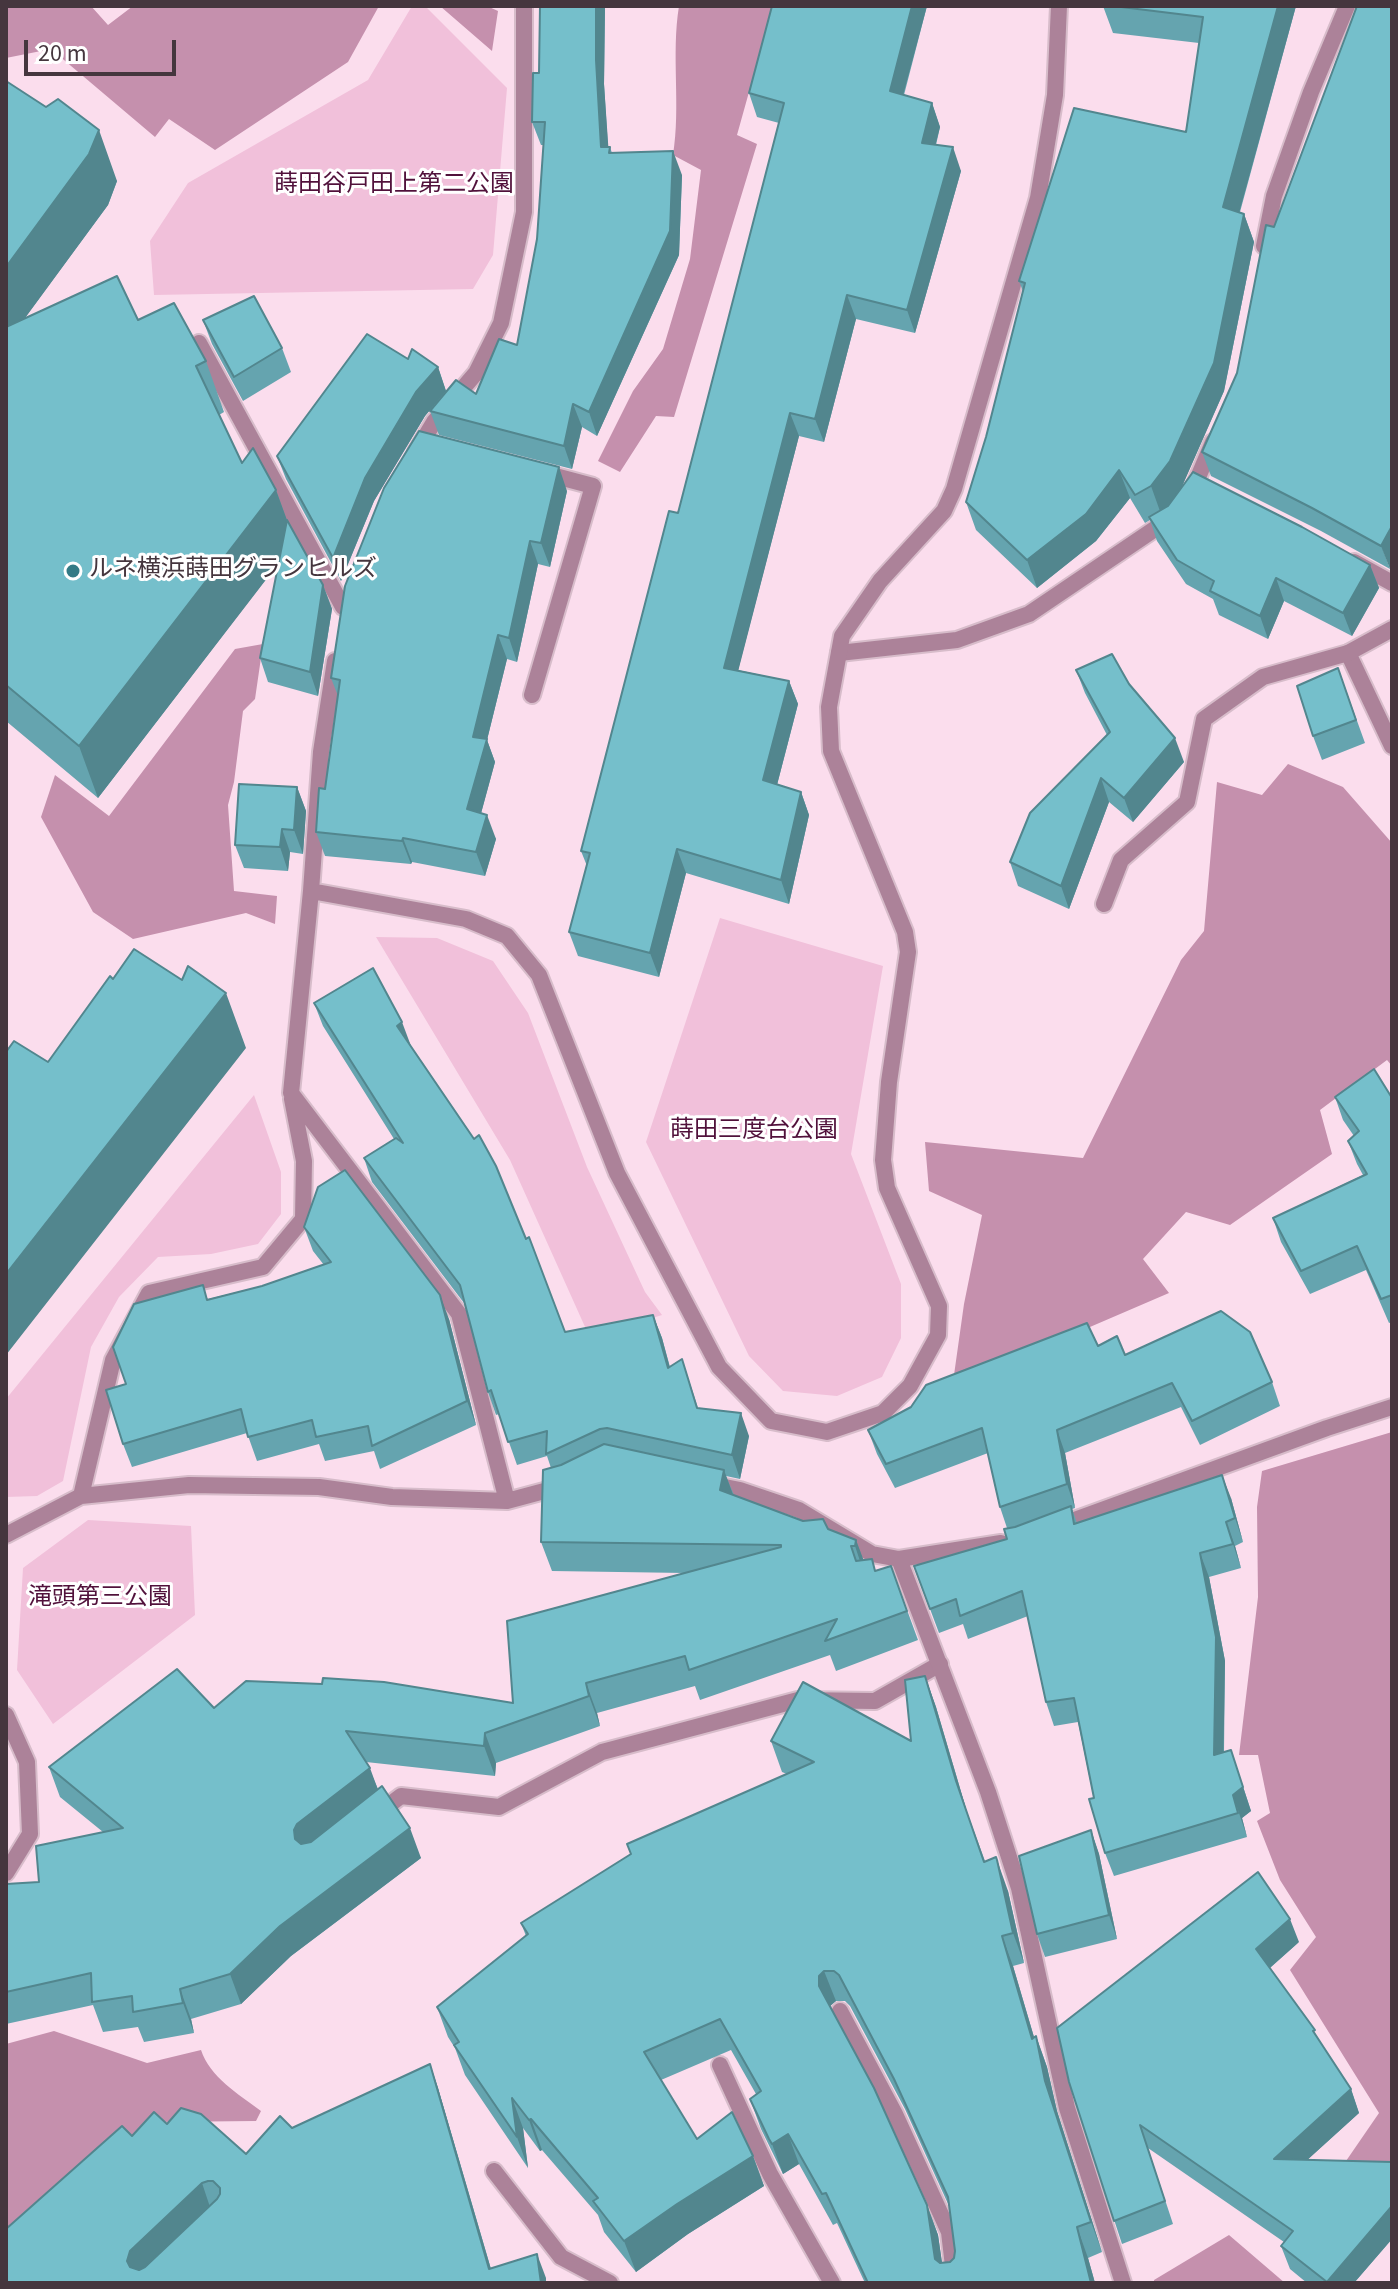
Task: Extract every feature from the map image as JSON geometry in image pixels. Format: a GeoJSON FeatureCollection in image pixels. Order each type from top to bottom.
{"type":"FeatureCollection","features":[{"type":"Feature","properties":{"kind":"street"},"geometry":{"type":"LineString","coordinates":[[407,468],[429,444],[434,422],[476,373],[501,323],[524,212],[524,6]]}},
{"type":"Feature","properties":{"kind":"street"},"geometry":{"type":"LineString","coordinates":[[311,891],[466,919],[507,936],[539,975],[617,1173],[719,1367],[771,1421],[827,1432],[883,1413],[910,1386],[938,1335],[939,1306],[887,1188],[883,1160],[889,1082],[908,952],[905,932],[831,751],[829,707],[842,636],[880,581],[944,511],[954,489],[1038,198],[1055,95],[1059,6]]}},
{"type":"Feature","properties":{"kind":"street"},"geometry":{"type":"LineString","coordinates":[[1262,257],[1274,196],[1311,92],[1347,6]]}},
{"type":"Feature","properties":{"kind":"street"},"geometry":{"type":"LineString","coordinates":[[199,343],[344,607]]}},
{"type":"Feature","properties":{"kind":"street"},"geometry":{"type":"LineString","coordinates":[[839,653],[957,640],[1029,614],[1168,522],[1202,484],[1222,423]]}},
{"type":"Feature","properties":{"kind":"street"},"geometry":{"type":"LineString","coordinates":[[522,467],[593,486],[532,695]]}},
{"type":"Feature","properties":{"kind":"street"},"geometry":{"type":"LineString","coordinates":[[1341,555],[1392,583]]}},
{"type":"Feature","properties":{"kind":"street"},"geometry":{"type":"LineString","coordinates":[[1104,904],[1121,860],[1187,802],[1204,719],[1263,677],[1348,653],[1392,629]]}},
{"type":"Feature","properties":{"kind":"street"},"geometry":{"type":"LineString","coordinates":[[81,1496],[113,1360],[149,1293],[263,1267],[303,1219],[304,1161],[291,1093],[321,752],[336,650]]}},
{"type":"Feature","properties":{"kind":"street"},"geometry":{"type":"LineString","coordinates":[[1348,653],[1392,746]]}},
{"type":"Feature","properties":{"kind":"street"},"geometry":{"type":"LineString","coordinates":[[291,1093],[459,1314],[507,1501]]}},
{"type":"Feature","properties":{"kind":"street"},"geometry":{"type":"LineString","coordinates":[[1049,1530],[1312,1433],[1392,1407]]}},
{"type":"Feature","properties":{"kind":"street"},"geometry":{"type":"LineString","coordinates":[[6,1535],[81,1496],[189,1485],[305,1486],[392,1497],[507,1501],[579,1479]]}},
{"type":"Feature","properties":{"kind":"street"},"geometry":{"type":"LineString","coordinates":[[697,1481],[740,1490],[799,1510],[872,1554],[899,1559],[1020,1540]]}},
{"type":"Feature","properties":{"kind":"street"},"geometry":{"type":"LineString","coordinates":[[899,1559],[988,1792],[1019,1888],[1067,2108],[1123,2283]]}},
{"type":"Feature","properties":{"kind":"street"},"geometry":{"type":"LineString","coordinates":[[364,1825],[401,1796],[499,1807],[602,1752],[798,1700],[875,1701],[940,1664]]}},
{"type":"Feature","properties":{"kind":"street"},"geometry":{"type":"LineString","coordinates":[[6,1715],[27,1762],[30,1834],[6,1873]]}},
{"type":"Feature","properties":{"kind":"street"},"geometry":{"type":"LineString","coordinates":[[840,2011],[895,2114],[949,2232],[955,2283]]}},
{"type":"Feature","properties":{"kind":"street"},"geometry":{"type":"LineString","coordinates":[[720,2065],[770,2174],[832,2283]]}},
{"type":"Feature","properties":{"kind":"street"},"geometry":{"type":"LineString","coordinates":[[494,2171],[561,2257],[610,2283]]}},
{"type":"Feature","properties":{"kind":"green space","name":"蒔田谷戸田上第二公園"},"geometry":{"type":"Polygon","coordinates":[[[412,6],[425,6],[507,88],[493,255],[473,289],[154,295],[150,241],[188,183],[368,80],[412,6]]]}},
{"type":"Feature","properties":{"kind":"green space","name":"蒔田三度台公園"},"geometry":{"type":"Polygon","coordinates":[[[720,918],[883,966],[851,1154],[901,1284],[901,1338],[882,1377],[837,1396],[783,1391],[749,1356],[646,1142],[720,918]]]}},
{"type":"Feature","properties":{"kind":"green space"},"geometry":{"type":"Polygon","coordinates":[[[376,937],[437,938],[493,961],[528,1013],[587,1167],[645,1292],[662,1315],[590,1338],[510,1160],[376,937]]]}},
{"type":"Feature","properties":{"kind":"green space"},"geometry":{"type":"Polygon","coordinates":[[[254,1095],[281,1172],[281,1214],[258,1244],[211,1254],[158,1257],[119,1297],[91,1347],[63,1481],[37,1496],[6,1497],[6,1399],[254,1095]]]}},
{"type":"Feature","properties":{"kind":"green space","name":"滝頭第三公園"},"geometry":{"type":"Polygon","coordinates":[[[88,1520],[191,1526],[195,1615],[53,1724],[17,1670],[23,1568],[88,1520]]]}},
{"type":"Feature","properties":{"kind":"shaded area"},"geometry":{"type":"Polygon","coordinates":[[[6,6],[91,6],[108,25],[133,6],[379,6],[348,62],[215,150],[169,119],[155,137],[51,49],[6,58],[6,6]]]}},
{"type":"Feature","properties":{"kind":"shaded area"},"geometry":{"type":"Polygon","coordinates":[[[440,6],[487,6],[498,11],[492,51],[440,6]]]}},
{"type":"Feature","properties":{"kind":"shaded area"},"geometry":{"type":"Polygon","coordinates":[[[679,6],[773,6],[737,135],[757,144],[674,417],[656,416],[620,472],[598,461],[633,391],[663,349],[690,259],[701,170],[673,155],[679,6]]]}},
{"type":"Feature","properties":{"kind":"shaded area"},"geometry":{"type":"Polygon","coordinates":[[[263,644],[255,699],[243,711],[228,805],[234,891],[277,896],[275,924],[246,913],[133,939],[93,912],[41,817],[55,775],[109,816],[235,649],[263,644]]]}},
{"type":"Feature","properties":{"kind":"shaded area"},"geometry":{"type":"Polygon","coordinates":[[[1288,764],[1343,787],[1392,843],[1392,1066],[1387,1060],[1320,1110],[1332,1154],[1230,1225],[1186,1212],[1143,1259],[1169,1293],[976,1376],[954,1375],[982,1215],[929,1191],[925,1142],[1083,1158],[1181,960],[1204,931],[1217,782],[1262,795],[1288,764]]]}},
{"type":"Feature","properties":{"kind":"shaded area"},"geometry":{"type":"Polygon","coordinates":[[[1392,1432],[1392,2165],[1346,2161],[1379,2113],[1290,1970],[1316,1937],[1280,1880],[1257,1821],[1270,1813],[1258,1755],[1239,1755],[1258,1597],[1257,1507],[1262,1471],[1392,1432]]]}},
{"type":"Feature","properties":{"kind":"shaded area"},"geometry":{"type":"Polygon","coordinates":[[[54,2031],[147,2063],[201,2050],[218,2077],[261,2111],[256,2121],[157,2122],[139,2140],[122,2128],[6,2238],[6,2044],[54,2031]]]}},
{"type":"Feature","properties":{"kind":"shaded area"},"geometry":{"type":"Polygon","coordinates":[[[1229,2235],[1285,2283],[1154,2283],[1154,2280],[1229,2235]]]}},
{"type":"Feature","properties":{"kind":"building"},"geometry":{"type":"Polygon","coordinates":[[[540,6],[596,6],[601,147],[610,147],[609,153],[673,151],[670,231],[589,412],[573,404],[564,446],[430,411],[456,380],[476,394],[499,339],[517,345],[537,239],[545,122],[532,122],[533,73],[539,73],[540,6]]]}},
{"type":"Feature","properties":{"kind":"building"},"geometry":{"type":"Polygon","coordinates":[[[772,6],[912,6],[890,91],[932,103],[922,143],[953,147],[907,310],[847,295],[815,419],[790,413],[724,668],[789,681],[763,780],[801,792],[781,880],[677,849],[650,953],[569,932],[590,853],[581,851],[669,511],[678,513],[784,103],[749,93],[772,6]]]}},
{"type":"Feature","properties":{"kind":"building"},"geometry":{"type":"Polygon","coordinates":[[[1113,6],[1278,6],[1223,207],[1244,214],[1214,363],[1170,461],[1151,486],[1135,495],[1119,470],[1086,514],[1027,560],[966,502],[986,437],[1025,283],[1019,281],[1074,108],[1186,132],[1203,17],[1113,6]]]}},
{"type":"Feature","properties":{"kind":"building"},"geometry":{"type":"Polygon","coordinates":[[[1357,6],[1392,6],[1392,526],[1381,546],[1202,452],[1237,373],[1266,225],[1274,227],[1357,6]]]}},
{"type":"Feature","properties":{"kind":"building"},"geometry":{"type":"Polygon","coordinates":[[[6,81],[46,107],[58,99],[99,130],[89,154],[6,267],[6,81]]]}},
{"type":"Feature","properties":{"kind":"building"},"geometry":{"type":"Polygon","coordinates":[[[117,276],[138,320],[174,303],[206,361],[196,366],[242,463],[253,448],[276,490],[79,746],[6,685],[6,327],[117,276]]]}},
{"type":"Feature","properties":{"kind":"building"},"geometry":{"type":"Polygon","coordinates":[[[254,296],[282,348],[234,377],[203,320],[254,296]]]}},
{"type":"Feature","properties":{"kind":"building"},"geometry":{"type":"Polygon","coordinates":[[[367,334],[408,359],[412,349],[438,367],[416,392],[365,478],[333,558],[277,456],[367,334]]]}},
{"type":"Feature","properties":{"kind":"building"},"geometry":{"type":"Polygon","coordinates":[[[419,431],[559,467],[541,543],[530,541],[509,638],[498,635],[473,737],[487,739],[467,809],[487,815],[476,852],[403,838],[402,841],[316,832],[319,788],[325,789],[340,680],[331,678],[345,586],[384,488],[419,431]]]}},
{"type":"Feature","properties":{"kind":"building"},"geometry":{"type":"Polygon","coordinates":[[[1193,472],[1370,565],[1343,613],[1276,578],[1260,616],[1210,591],[1214,581],[1177,560],[1149,517],[1168,506],[1193,472]]]}},
{"type":"Feature","properties":{"kind":"building"},"geometry":{"type":"Polygon","coordinates":[[[287,520],[323,585],[310,672],[260,658],[287,520]]]}},
{"type":"Feature","properties":{"kind":"building"},"geometry":{"type":"Polygon","coordinates":[[[1112,654],[1129,684],[1175,738],[1124,798],[1101,778],[1061,886],[1010,862],[1030,813],[1110,732],[1076,670],[1112,654]]]}},
{"type":"Feature","properties":{"kind":"building"},"geometry":{"type":"Polygon","coordinates":[[[1338,668],[1356,720],[1313,736],[1297,686],[1338,668]]]}},
{"type":"Feature","properties":{"kind":"building"},"geometry":{"type":"Polygon","coordinates":[[[239,784],[297,787],[294,830],[282,829],[280,847],[235,845],[239,784]]]}},
{"type":"Feature","properties":{"kind":"building"},"geometry":{"type":"Polygon","coordinates":[[[134,949],[182,980],[188,966],[226,993],[6,1274],[6,1052],[14,1041],[48,1062],[110,976],[113,979],[134,949]]]}},
{"type":"Feature","properties":{"kind":"building"},"geometry":{"type":"Polygon","coordinates":[[[373,968],[402,1022],[397,1026],[474,1139],[479,1135],[496,1166],[526,1239],[529,1237],[565,1332],[653,1315],[668,1368],[682,1359],[697,1408],[741,1413],[732,1455],[607,1428],[546,1454],[547,1431],[508,1442],[491,1390],[488,1392],[460,1285],[364,1158],[396,1138],[403,1143],[314,1003],[373,968]]]}},
{"type":"Feature","properties":{"kind":"building"},"geometry":{"type":"Polygon","coordinates":[[[1374,1069],[1392,1098],[1392,1295],[1381,1299],[1357,1246],[1301,1271],[1273,1218],[1367,1174],[1348,1141],[1359,1131],[1335,1097],[1374,1069]]]}},
{"type":"Feature","properties":{"kind":"building"},"geometry":{"type":"Polygon","coordinates":[[[345,1170],[440,1295],[467,1401],[372,1446],[368,1426],[316,1437],[312,1420],[248,1437],[241,1409],[123,1444],[106,1390],[126,1384],[113,1347],[134,1304],[203,1285],[207,1300],[262,1286],[331,1262],[304,1227],[318,1187],[345,1170]]]}},
{"type":"Feature","properties":{"kind":"building"},"geometry":{"type":"Polygon","coordinates":[[[1221,1311],[1250,1332],[1272,1382],[1192,1421],[1172,1383],[1057,1430],[1067,1484],[1000,1507],[982,1428],[886,1464],[868,1430],[911,1407],[926,1385],[1087,1323],[1098,1346],[1117,1336],[1125,1355],[1221,1311]]]}},
{"type":"Feature","properties":{"kind":"building"},"geometry":{"type":"Polygon","coordinates":[[[604,1444],[724,1470],[720,1490],[803,1521],[823,1519],[828,1529],[856,1540],[855,1546],[851,1546],[856,1561],[872,1559],[875,1571],[891,1566],[907,1611],[825,1641],[837,1619],[689,1670],[685,1656],[586,1683],[589,1696],[485,1733],[484,1746],[346,1731],[370,1768],[297,1824],[295,1839],[301,1844],[311,1842],[382,1786],[410,1828],[280,1926],[230,1974],[180,1989],[183,2003],[133,2012],[132,1996],[92,2002],[91,1973],[6,1992],[6,1884],[39,1882],[36,1846],[123,1828],[49,1767],[177,1669],[214,1708],[246,1681],[322,1684],[323,1678],[384,1682],[513,1703],[507,1621],[781,1547],[541,1542],[543,1470],[561,1465],[604,1444]]]}},
{"type":"Feature","properties":{"kind":"building"},"geometry":{"type":"Polygon","coordinates":[[[1222,1475],[1235,1518],[1226,1522],[1233,1544],[1200,1553],[1216,1637],[1214,1755],[1231,1750],[1243,1787],[1233,1795],[1238,1813],[1105,1853],[1089,1799],[1094,1798],[1074,1698],[1046,1702],[1022,1591],[960,1616],[956,1599],[930,1609],[914,1566],[1007,1539],[1004,1529],[1071,1506],[1074,1524],[1222,1475]]]}},
{"type":"Feature","properties":{"kind":"building"},"geometry":{"type":"Polygon","coordinates":[[[925,1676],[984,1862],[996,1857],[997,1860],[1013,1933],[1002,1936],[1032,2039],[1036,2036],[1045,2081],[1091,2222],[1077,2227],[1091,2283],[868,2283],[826,2193],[822,2194],[788,2134],[772,2144],[769,2139],[750,2099],[761,2091],[720,2019],[644,2052],[697,2139],[732,2112],[753,2156],[624,2241],[593,2201],[598,2198],[512,2098],[517,2137],[454,2045],[459,2042],[437,2007],[528,1934],[521,1923],[631,1854],[627,1844],[814,1762],[771,1741],[803,1682],[911,1741],[905,1680],[925,1676]],[[824,1971],[819,1976],[819,1986],[874,2088],[927,2205],[935,2259],[940,2263],[950,2262],[955,2251],[948,2197],[894,2079],[839,1975],[834,1971],[824,1971]]]}},
{"type":"Feature","properties":{"kind":"building"},"geometry":{"type":"Polygon","coordinates":[[[1091,1830],[1109,1915],[1037,1934],[1019,1856],[1091,1830]]]}},
{"type":"Feature","properties":{"kind":"building"},"geometry":{"type":"Polygon","coordinates":[[[1258,1872],[1290,1919],[1256,1949],[1315,2030],[1351,2089],[1274,2159],[1392,2162],[1392,2206],[1327,2282],[1281,2246],[1293,2231],[1140,2125],[1165,2201],[1114,2221],[1069,2082],[1057,2028],[1258,1872]]]}},
{"type":"Feature","properties":{"kind":"building"},"geometry":{"type":"Polygon","coordinates":[[[430,2064],[489,2269],[537,2254],[541,2283],[6,2283],[6,2229],[122,2126],[132,2136],[154,2112],[167,2124],[181,2108],[201,2114],[246,2154],[280,2116],[292,2128],[430,2064]],[[213,2181],[202,2183],[130,2251],[127,2261],[130,2267],[139,2270],[145,2267],[217,2199],[220,2188],[213,2181]]]}},
{"type":"Feature","properties":{"kind":"place","name":"ルネ横浜蒔田グランヒルズ"},"geometry":{"type":"Point","coordinates":[73,571]}}]}
